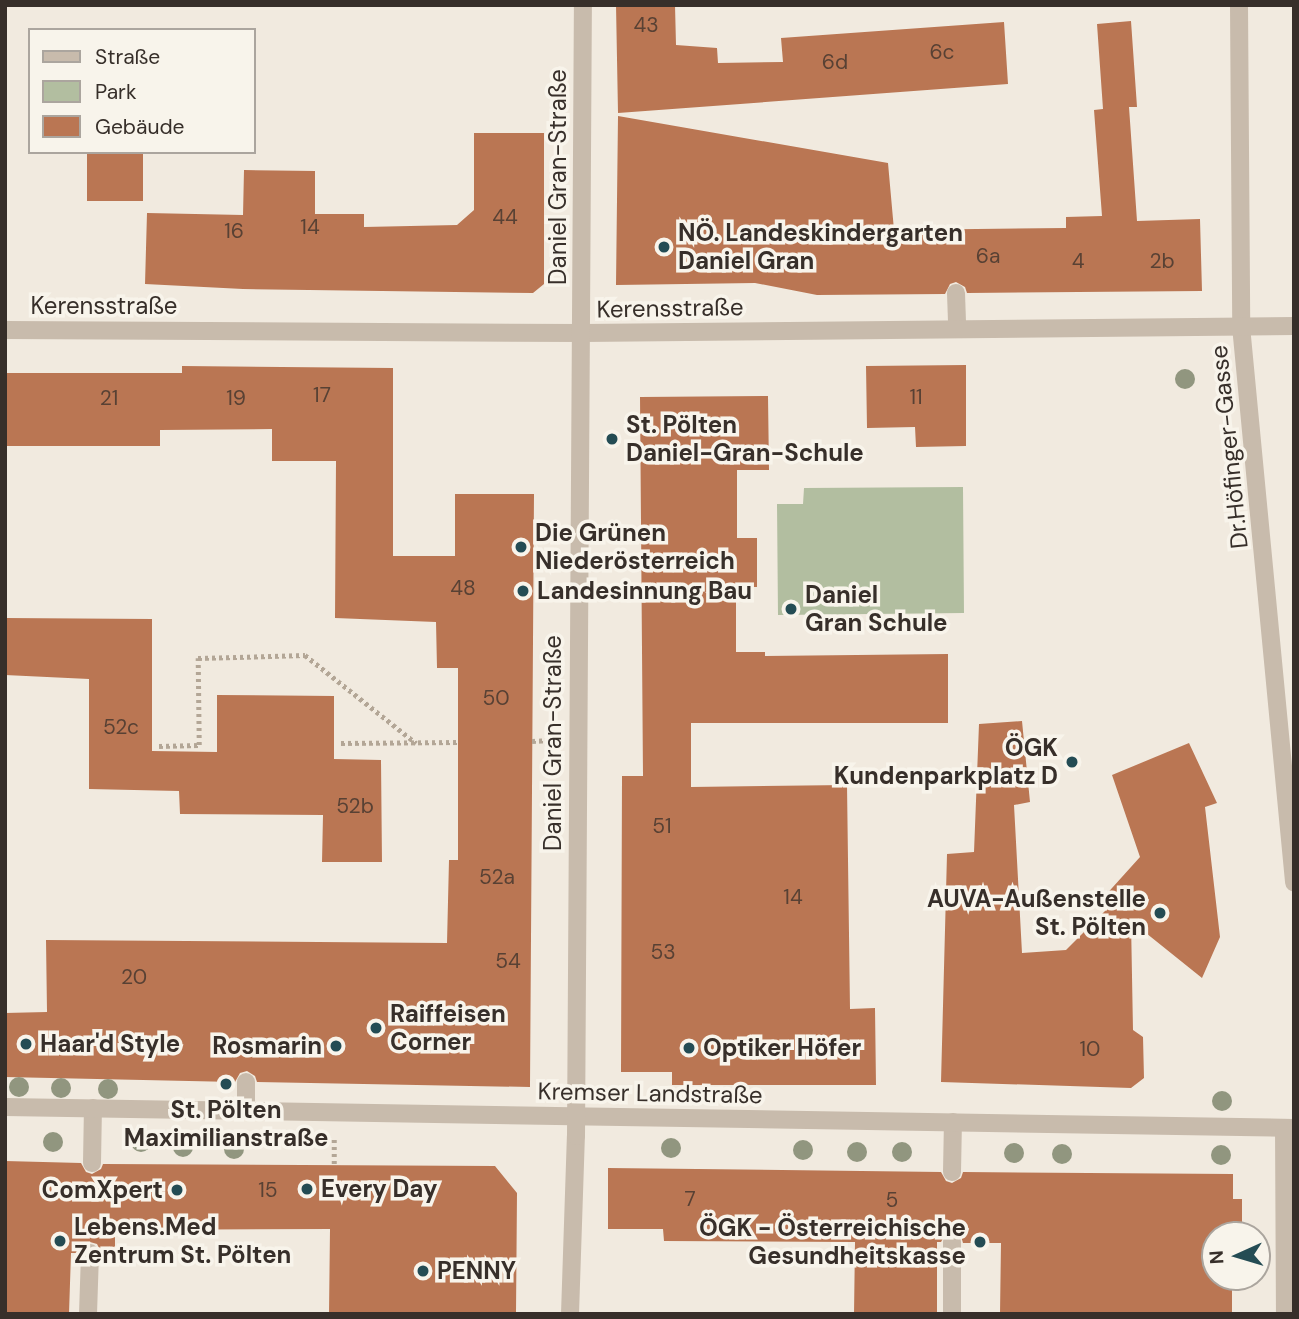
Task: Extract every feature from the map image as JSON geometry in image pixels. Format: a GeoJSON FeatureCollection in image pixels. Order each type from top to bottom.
{"type":"FeatureCollection","features":[{"type":"Feature","properties":{"kind":"street","name":"Daniel Gran-Straße"},"geometry":{"type":"LineString","coordinates":[[570,1314],[575,1116],[583,333],[583,5]]}},
{"type":"Feature","properties":{"kind":"street","name":"Dr.Höfinger-Gasse"},"geometry":{"type":"LineString","coordinates":[[1239,5],[1241,326],[1294,882]]}},
{"type":"Feature","properties":{"kind":"street"},"geometry":{"type":"LineString","coordinates":[[956,293],[957,329]]}},
{"type":"Feature","properties":{"kind":"street","name":"Kerensstraße"},"geometry":{"type":"LineString","coordinates":[[5,330],[583,333],[1294,326]]}},
{"type":"Feature","properties":{"kind":"street"},"geometry":{"type":"LineString","coordinates":[[246,1082],[246,1111]]}},
{"type":"Feature","properties":{"kind":"street","name":"Kremser Landstraße"},"geometry":{"type":"LineString","coordinates":[[5,1107],[1289,1128]]}},
{"type":"Feature","properties":{"kind":"street"},"geometry":{"type":"LineString","coordinates":[[92,1163],[93,1108]]}},
{"type":"Feature","properties":{"kind":"street"},"geometry":{"type":"LineString","coordinates":[[953,1122],[953,1172]]}},
{"type":"Feature","properties":{"kind":"street"},"geometry":{"type":"LineString","coordinates":[[1285,1314],[1289,1128]]}},
{"type":"Feature","properties":{"kind":"street"},"geometry":{"type":"LineString","coordinates":[[952,1242],[952,1314]]}},
{"type":"Feature","properties":{"kind":"street"},"geometry":{"type":"LineString","coordinates":[[89,1314],[90,1252]]}},
{"type":"Feature","properties":{"kind":"path"},"geometry":{"type":"LineString","coordinates":[[159,746],[200,745],[198,658],[305,655],[416,743]]}},
{"type":"Feature","properties":{"kind":"path"},"geometry":{"type":"LineString","coordinates":[[341,743],[459,742]]}},
{"type":"Feature","properties":{"kind":"green space"},"geometry":{"type":"Polygon","coordinates":[[[963,487],[964,613],[778,615],[777,504],[803,504],[804,488],[963,487]]]}},
{"type":"Feature","properties":{"kind":"building"},"geometry":{"type":"Polygon","coordinates":[[[616,5],[675,5],[676,45],[717,48],[718,63],[783,62],[781,38],[1004,22],[1008,84],[618,113],[616,5]]]}},
{"type":"Feature","properties":{"kind":"building"},"geometry":{"type":"Polygon","coordinates":[[[1131,21],[1137,107],[1129,107],[1137,221],[1200,219],[1202,291],[967,293],[965,287],[956,282],[950,284],[945,294],[817,295],[755,283],[616,285],[618,116],[888,163],[894,230],[1066,228],[1066,217],[1102,216],[1094,110],[1103,109],[1097,24],[1131,21]]]}},
{"type":"Feature","properties":{"kind":"building"},"geometry":{"type":"Polygon","coordinates":[[[474,133],[544,133],[544,284],[533,293],[243,289],[145,284],[147,213],[243,215],[244,170],[315,171],[315,214],[364,214],[364,227],[457,225],[474,210],[474,133]]]}},
{"type":"Feature","properties":{"kind":"building"},"geometry":{"type":"Polygon","coordinates":[[[87,154],[143,154],[143,201],[87,201],[87,154]]]}},
{"type":"Feature","properties":{"kind":"building"},"geometry":{"type":"Polygon","coordinates":[[[966,365],[966,446],[916,447],[915,427],[867,428],[866,366],[966,365]]]}},
{"type":"Feature","properties":{"kind":"building"},"geometry":{"type":"Polygon","coordinates":[[[182,366],[393,368],[393,556],[455,556],[455,494],[534,494],[530,1087],[257,1082],[255,1076],[247,1071],[240,1073],[235,1082],[5,1077],[5,1013],[47,1012],[46,940],[447,943],[449,860],[458,860],[458,668],[437,668],[436,622],[335,618],[336,461],[272,461],[272,429],[160,430],[160,446],[5,446],[5,373],[182,373],[182,366]]]}},
{"type":"Feature","properties":{"kind":"building"},"geometry":{"type":"Polygon","coordinates":[[[768,396],[769,470],[737,470],[737,538],[757,538],[757,587],[736,587],[736,652],[765,652],[765,656],[948,654],[948,723],[691,723],[691,787],[847,785],[850,1009],[875,1008],[876,1085],[672,1085],[672,1072],[621,1072],[622,776],[643,776],[640,397],[768,396]]]}},
{"type":"Feature","properties":{"kind":"building"},"geometry":{"type":"Polygon","coordinates":[[[5,618],[152,619],[152,751],[217,752],[217,695],[334,696],[334,759],[381,760],[382,862],[322,862],[323,815],[180,814],[179,791],[89,789],[89,679],[5,675],[5,618]]]}},
{"type":"Feature","properties":{"kind":"building"},"geometry":{"type":"Polygon","coordinates":[[[1022,721],[1030,802],[1014,805],[1022,953],[1066,950],[1112,904],[1103,898],[1140,857],[1112,775],[1189,743],[1217,803],[1205,807],[1220,937],[1202,978],[1131,921],[1133,1030],[1143,1037],[1144,1078],[1131,1088],[941,1082],[947,854],[974,852],[979,724],[1022,721]]]}},
{"type":"Feature","properties":{"kind":"building"},"geometry":{"type":"Polygon","coordinates":[[[5,1161],[81,1163],[86,1172],[92,1174],[101,1169],[103,1164],[495,1166],[517,1193],[516,1314],[329,1314],[330,1229],[115,1230],[115,1252],[101,1252],[97,1244],[90,1242],[81,1246],[79,1253],[71,1253],[69,1314],[5,1314],[5,1161]]]}},
{"type":"Feature","properties":{"kind":"building"},"geometry":{"type":"Polygon","coordinates":[[[608,1168],[941,1172],[946,1181],[952,1183],[961,1178],[963,1172],[1233,1174],[1233,1199],[1242,1199],[1242,1221],[1201,1221],[1201,1291],[1232,1291],[1232,1314],[1000,1314],[1001,1243],[963,1243],[961,1236],[953,1231],[946,1233],[941,1242],[937,1242],[937,1314],[854,1314],[855,1242],[664,1241],[663,1229],[608,1229],[608,1168]]]}},
{"type":"Feature","properties":{"kind":"place","name":"NÖ. Landeskindergarten Daniel Gran"},"geometry":{"type":"Point","coordinates":[664,247]}},
{"type":"Feature","properties":{"kind":"place","name":"St. Pölten Daniel-Gran-Schule"},"geometry":{"type":"Point","coordinates":[612,439]}},
{"type":"Feature","properties":{"kind":"place","name":"Die Grünen Niederösterreich"},"geometry":{"type":"Point","coordinates":[521,547]}},
{"type":"Feature","properties":{"kind":"place","name":"Landesinnung Bau"},"geometry":{"type":"Point","coordinates":[523,591]}},
{"type":"Feature","properties":{"kind":"place","name":"Daniel Gran Schule"},"geometry":{"type":"Point","coordinates":[791,609]}},
{"type":"Feature","properties":{"kind":"place","name":"ÖGK Kundenparkplatz D"},"geometry":{"type":"Point","coordinates":[1072,762]}},
{"type":"Feature","properties":{"kind":"place","name":"AUVA-Außenstelle St. Pölten"},"geometry":{"type":"Point","coordinates":[1160,913]}},
{"type":"Feature","properties":{"kind":"place","name":"Raiffeisen Corner"},"geometry":{"type":"Point","coordinates":[376,1028]}},
{"type":"Feature","properties":{"kind":"place","name":"Haar'd Style"},"geometry":{"type":"Point","coordinates":[26,1044]}},
{"type":"Feature","properties":{"kind":"place","name":"Rosmarin"},"geometry":{"type":"Point","coordinates":[336,1046]}},
{"type":"Feature","properties":{"kind":"place","name":"Optiker Höfer"},"geometry":{"type":"Point","coordinates":[689,1048]}},
{"type":"Feature","properties":{"kind":"place","name":"St. Pölten Maximilianstraße"},"geometry":{"type":"Point","coordinates":[226,1084]}},
{"type":"Feature","properties":{"kind":"place","name":"Every Day"},"geometry":{"type":"Point","coordinates":[307,1189]}},
{"type":"Feature","properties":{"kind":"place","name":"ComXpert"},"geometry":{"type":"Point","coordinates":[177,1190]}},
{"type":"Feature","properties":{"kind":"place","name":"Lebens.Med Zentrum St. Pölten"},"geometry":{"type":"Point","coordinates":[60,1241]}},
{"type":"Feature","properties":{"kind":"place","name":"ÖGK - Österreichische Gesundheitskasse"},"geometry":{"type":"Point","coordinates":[980,1242]}},
{"type":"Feature","properties":{"kind":"place","name":"PENNY"},"geometry":{"type":"Point","coordinates":[423,1271]}}]}
